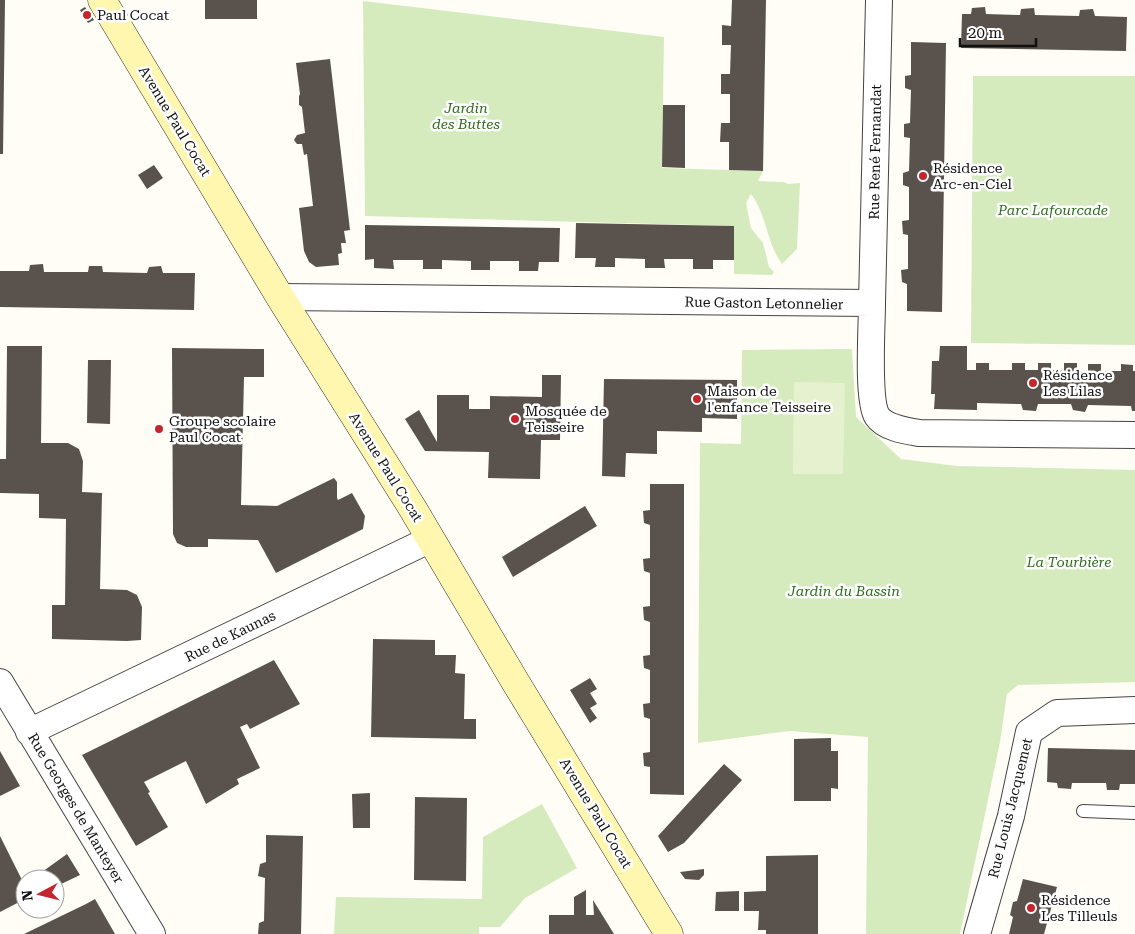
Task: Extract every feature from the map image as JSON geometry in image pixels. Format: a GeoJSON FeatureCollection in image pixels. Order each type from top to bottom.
{"type":"FeatureCollection","features":[{"type":"Feature","properties":{"kind":"street","name":"Avenue Paul Cocat"},"geometry":{"type":"LineString","coordinates":[[102,0],[280,298],[431,538],[516,683],[669,934]]}},
{"type":"Feature","properties":{"kind":"street","name":"Rue René Fernandat"},"geometry":{"type":"LineString","coordinates":[[872,303],[879,0]]}},
{"type":"Feature","properties":{"kind":"street","name":"Rue Gaston Letonnelier"},"geometry":{"type":"LineString","coordinates":[[280,298],[872,303]]}},
{"type":"Feature","properties":{"kind":"street"},"geometry":{"type":"LineString","coordinates":[[872,303],[872,398],[878,417],[894,428],[919,433],[1135,436]]}},
{"type":"Feature","properties":{"kind":"street","name":"Rue de Kaunas"},"geometry":{"type":"LineString","coordinates":[[29,732],[431,538]]}},
{"type":"Feature","properties":{"kind":"street","name":"Rue Georges de Manteyer"},"geometry":{"type":"LineString","coordinates":[[4,697],[29,732],[152,934]]}},
{"type":"Feature","properties":{"kind":"street","name":"Rue Louis Jacquemet"},"geometry":{"type":"LineString","coordinates":[[977,934],[1011,816],[1028,732],[1057,712],[1135,710]]}},
{"type":"Feature","properties":{"kind":"lane"},"geometry":{"type":"LineString","coordinates":[[1083,811],[1135,813]]}},
{"type":"Feature","properties":{"kind":"green space","name":"Jardin des Buttes"},"geometry":{"type":"Polygon","coordinates":[[[363,1],[664,37],[662,168],[763,171],[758,181],[784,182],[788,184],[800,183],[797,249],[782,264],[773,247],[760,210],[751,194],[746,203],[751,228],[763,243],[769,267],[774,272],[772,275],[734,274],[734,226],[365,216],[363,1]]]}},
{"type":"Feature","properties":{"kind":"green space","name":"Parc Lafourcade"},"geometry":{"type":"Polygon","coordinates":[[[973,76],[1135,76],[1135,345],[971,343],[973,76]]]}},
{"type":"Feature","properties":{"kind":"green space","name":"Jardin du Bassin"},"geometry":{"type":"Polygon","coordinates":[[[852,349],[856,417],[901,459],[957,466],[1135,470],[1135,682],[1018,685],[1007,694],[1000,742],[960,934],[866,934],[868,737],[789,731],[698,743],[700,443],[741,444],[742,350],[852,349]]]}},
{"type":"Feature","properties":{"kind":"green space"},"geometry":{"type":"Polygon","coordinates":[[[794,382],[845,383],[843,474],[793,474],[794,382]]]}},
{"type":"Feature","properties":{"kind":"green space"},"geometry":{"type":"Polygon","coordinates":[[[542,804],[577,868],[525,898],[500,927],[479,927],[479,934],[334,934],[336,897],[482,899],[483,837],[542,804]]]}},
{"type":"Feature","properties":{"kind":"building"},"geometry":{"type":"Polygon","coordinates":[[[0,0],[5,0],[3,154],[0,154],[0,0]]]}},
{"type":"Feature","properties":{"kind":"building"},"geometry":{"type":"Polygon","coordinates":[[[205,0],[257,0],[257,19],[205,19],[205,0]]]}},
{"type":"Feature","properties":{"kind":"building"},"geometry":{"type":"Polygon","coordinates":[[[732,0],[766,0],[763,171],[729,170],[729,142],[720,142],[721,123],[730,123],[730,94],[721,94],[721,74],[730,74],[731,45],[722,45],[722,25],[731,26],[732,0]]]}},
{"type":"Feature","properties":{"kind":"building","name":"Paul Cocat"},"geometry":{"type":"Polygon","coordinates":[[[85,7],[94,20],[88,23],[80,10],[85,7]]]}},
{"type":"Feature","properties":{"kind":"building"},"geometry":{"type":"Polygon","coordinates":[[[985,7],[986,14],[1020,15],[1021,9],[1034,8],[1035,15],[1079,16],[1080,10],[1093,9],[1095,16],[1127,17],[1126,51],[961,48],[962,14],[971,14],[972,8],[985,7]]]}},
{"type":"Feature","properties":{"kind":"building","name":"Résidence Arc-en-Ciel"},"geometry":{"type":"Polygon","coordinates":[[[911,42],[946,43],[942,312],[907,311],[907,284],[902,282],[901,270],[908,269],[908,235],[903,234],[902,221],[909,220],[909,187],[903,185],[903,173],[909,171],[910,138],[904,137],[904,124],[910,123],[911,90],[905,88],[905,76],[911,75],[911,42]]]}},
{"type":"Feature","properties":{"kind":"building"},"geometry":{"type":"Polygon","coordinates":[[[330,59],[350,230],[344,231],[346,243],[341,243],[342,253],[338,254],[339,265],[316,267],[309,262],[304,251],[299,208],[313,206],[307,154],[304,155],[302,144],[297,144],[294,140],[297,135],[305,133],[302,107],[299,105],[300,94],[296,63],[330,59]]]}},
{"type":"Feature","properties":{"kind":"building"},"geometry":{"type":"Polygon","coordinates":[[[663,105],[685,105],[685,168],[662,167],[663,105]]]}},
{"type":"Feature","properties":{"kind":"building"},"geometry":{"type":"Polygon","coordinates":[[[154,165],[163,178],[147,189],[138,175],[154,165]]]}},
{"type":"Feature","properties":{"kind":"building"},"geometry":{"type":"Polygon","coordinates":[[[576,223],[734,226],[734,260],[713,260],[713,269],[693,269],[693,259],[664,259],[665,268],[645,268],[645,259],[615,258],[615,267],[595,267],[596,258],[575,258],[576,223]]]}},
{"type":"Feature","properties":{"kind":"building"},"geometry":{"type":"Polygon","coordinates":[[[365,225],[560,228],[559,262],[539,262],[538,271],[519,271],[519,261],[490,261],[490,270],[471,270],[471,261],[442,260],[442,269],[423,269],[423,260],[393,260],[394,269],[374,268],[374,259],[365,260],[365,225]]]}},
{"type":"Feature","properties":{"kind":"building"},"geometry":{"type":"Polygon","coordinates":[[[43,264],[44,272],[88,272],[89,266],[102,266],[103,272],[147,273],[149,267],[161,266],[163,273],[195,273],[194,310],[0,307],[0,271],[29,271],[30,265],[43,264]]]}},
{"type":"Feature","properties":{"kind":"building"},"geometry":{"type":"Polygon","coordinates":[[[7,346],[42,346],[41,443],[68,443],[79,449],[83,461],[82,492],[102,493],[100,589],[127,590],[137,595],[142,607],[141,640],[52,639],[52,605],[65,605],[66,519],[39,518],[39,494],[0,493],[0,459],[6,459],[7,346]]]}},
{"type":"Feature","properties":{"kind":"building","name":"Résidence Les Lilas"},"geometry":{"type":"Polygon","coordinates":[[[940,346],[967,346],[967,370],[976,370],[976,363],[989,363],[989,370],[1012,370],[1012,363],[1025,363],[1025,370],[1038,370],[1038,363],[1051,363],[1051,370],[1064,371],[1064,363],[1077,363],[1077,371],[1088,371],[1088,364],[1101,364],[1101,371],[1121,371],[1121,364],[1133,365],[1133,371],[1135,371],[1135,411],[1132,411],[1131,406],[1088,405],[1085,412],[1073,410],[1071,404],[1038,404],[1036,411],[1023,410],[1021,404],[977,403],[977,410],[934,409],[935,394],[931,394],[932,361],[939,361],[940,346]]]}},
{"type":"Feature","properties":{"kind":"building"},"geometry":{"type":"Polygon","coordinates":[[[172,348],[264,349],[264,377],[244,377],[241,505],[277,506],[334,478],[337,482],[338,500],[352,493],[365,516],[363,529],[276,573],[258,540],[208,539],[208,547],[186,547],[177,543],[173,534],[172,348]]]}},
{"type":"Feature","properties":{"kind":"building"},"geometry":{"type":"Polygon","coordinates":[[[88,360],[111,360],[110,424],[87,423],[88,360]]]}},
{"type":"Feature","properties":{"kind":"building"},"geometry":{"type":"Polygon","coordinates":[[[542,375],[561,375],[560,440],[541,440],[540,479],[488,478],[489,452],[425,451],[405,419],[419,410],[437,442],[437,395],[469,395],[469,409],[490,409],[490,396],[542,397],[542,375]]]}},
{"type":"Feature","properties":{"kind":"building"},"geometry":{"type":"Polygon","coordinates":[[[604,379],[737,380],[737,419],[702,418],[702,432],[657,431],[657,454],[626,453],[625,477],[602,476],[604,379]]]}},
{"type":"Feature","properties":{"kind":"building"},"geometry":{"type":"Polygon","coordinates":[[[650,484],[684,484],[684,795],[650,794],[650,767],[644,766],[643,753],[650,752],[650,719],[644,717],[643,704],[650,703],[650,670],[644,668],[643,656],[650,655],[650,622],[644,620],[643,607],[650,606],[650,573],[644,571],[643,559],[650,558],[650,525],[644,523],[643,511],[650,510],[650,484]]]}},
{"type":"Feature","properties":{"kind":"building"},"geometry":{"type":"Polygon","coordinates":[[[585,506],[597,526],[513,577],[502,557],[585,506]]]}},
{"type":"Feature","properties":{"kind":"building"},"geometry":{"type":"Polygon","coordinates":[[[373,639],[435,640],[435,655],[456,655],[455,673],[465,674],[464,719],[476,719],[476,739],[371,737],[373,639]]]}},
{"type":"Feature","properties":{"kind":"building"},"geometry":{"type":"Polygon","coordinates":[[[274,660],[300,704],[250,729],[247,724],[240,727],[260,768],[237,779],[239,784],[206,804],[186,761],[144,782],[150,792],[148,793],[168,827],[136,846],[82,755],[274,660]]]}},
{"type":"Feature","properties":{"kind":"building"},"geometry":{"type":"Polygon","coordinates":[[[590,678],[597,689],[590,693],[597,704],[590,708],[597,718],[590,723],[570,690],[590,678]]]}},
{"type":"Feature","properties":{"kind":"building"},"geometry":{"type":"Polygon","coordinates":[[[831,738],[831,751],[838,751],[838,789],[831,788],[831,801],[794,801],[794,739],[831,738]]]}},
{"type":"Feature","properties":{"kind":"building"},"geometry":{"type":"Polygon","coordinates":[[[1048,748],[1135,750],[1135,784],[1120,784],[1119,790],[1107,790],[1106,783],[1072,783],[1071,789],[1058,788],[1057,783],[1047,782],[1048,748]]]}},
{"type":"Feature","properties":{"kind":"building"},"geometry":{"type":"Polygon","coordinates":[[[0,751],[20,786],[0,796],[0,751]]]}},
{"type":"Feature","properties":{"kind":"building"},"geometry":{"type":"Polygon","coordinates":[[[724,764],[742,780],[684,843],[668,852],[658,836],[724,764]]]}},
{"type":"Feature","properties":{"kind":"building"},"geometry":{"type":"Polygon","coordinates":[[[370,793],[370,828],[353,828],[352,794],[370,793]]]}},
{"type":"Feature","properties":{"kind":"building"},"geometry":{"type":"Polygon","coordinates":[[[415,797],[467,798],[466,881],[414,880],[415,797]]]}},
{"type":"Feature","properties":{"kind":"building"},"geometry":{"type":"Polygon","coordinates":[[[266,835],[303,836],[301,934],[258,934],[259,923],[264,921],[265,878],[258,876],[260,864],[266,862],[266,835]]]}},
{"type":"Feature","properties":{"kind":"building"},"geometry":{"type":"Polygon","coordinates":[[[0,836],[16,869],[15,904],[0,912],[0,836]]]}},
{"type":"Feature","properties":{"kind":"building"},"geometry":{"type":"Polygon","coordinates":[[[67,854],[80,875],[65,882],[65,869],[46,869],[67,854]]]}},
{"type":"Feature","properties":{"kind":"building"},"geometry":{"type":"Polygon","coordinates":[[[818,855],[818,934],[766,934],[766,930],[758,930],[759,911],[744,911],[744,892],[766,891],[766,856],[818,855]]]}},
{"type":"Feature","properties":{"kind":"building"},"geometry":{"type":"Polygon","coordinates":[[[704,869],[704,875],[699,880],[685,879],[680,872],[704,869]]]}},
{"type":"Feature","properties":{"kind":"building","name":"Résidence Les Tilleuls"},"geometry":{"type":"Polygon","coordinates":[[[1023,879],[1057,887],[1044,934],[1009,934],[1013,917],[1010,915],[1013,902],[1017,901],[1023,879]]]}},
{"type":"Feature","properties":{"kind":"building"},"geometry":{"type":"Polygon","coordinates":[[[586,890],[586,915],[594,915],[593,900],[614,934],[549,934],[549,915],[574,915],[574,897],[586,890]]]}},
{"type":"Feature","properties":{"kind":"building"},"geometry":{"type":"Polygon","coordinates":[[[739,891],[739,911],[715,911],[716,892],[739,891]]]}},
{"type":"Feature","properties":{"kind":"building"},"geometry":{"type":"Polygon","coordinates":[[[95,899],[115,934],[24,934],[55,919],[65,919],[65,914],[95,899]]]}},
{"type":"Feature","properties":{"kind":"place","name":"Paul Cocat"},"geometry":{"type":"Point","coordinates":[87,15]}},
{"type":"Feature","properties":{"kind":"place","name":"Résidence Arc-en-Ciel"},"geometry":{"type":"Point","coordinates":[923,176]}},
{"type":"Feature","properties":{"kind":"place","name":"Résidence Les Lilas"},"geometry":{"type":"Point","coordinates":[1033,383]}},
{"type":"Feature","properties":{"kind":"place","name":"Maison de l'enfance Teisseire"},"geometry":{"type":"Point","coordinates":[697,399]}},
{"type":"Feature","properties":{"kind":"place","name":"Mosquée de Teisseire"},"geometry":{"type":"Point","coordinates":[515,419]}},
{"type":"Feature","properties":{"kind":"place","name":"Groupe scolaire Paul Cocat"},"geometry":{"type":"Point","coordinates":[159,429]}},
{"type":"Feature","properties":{"kind":"place","name":"Résidence Les Tilleuls"},"geometry":{"type":"Point","coordinates":[1031,908]}},
{"type":"Feature","properties":{"kind":"park label","name":"La Tourbière"},"geometry":{"type":"Point","coordinates":[1069,562]}}]}
